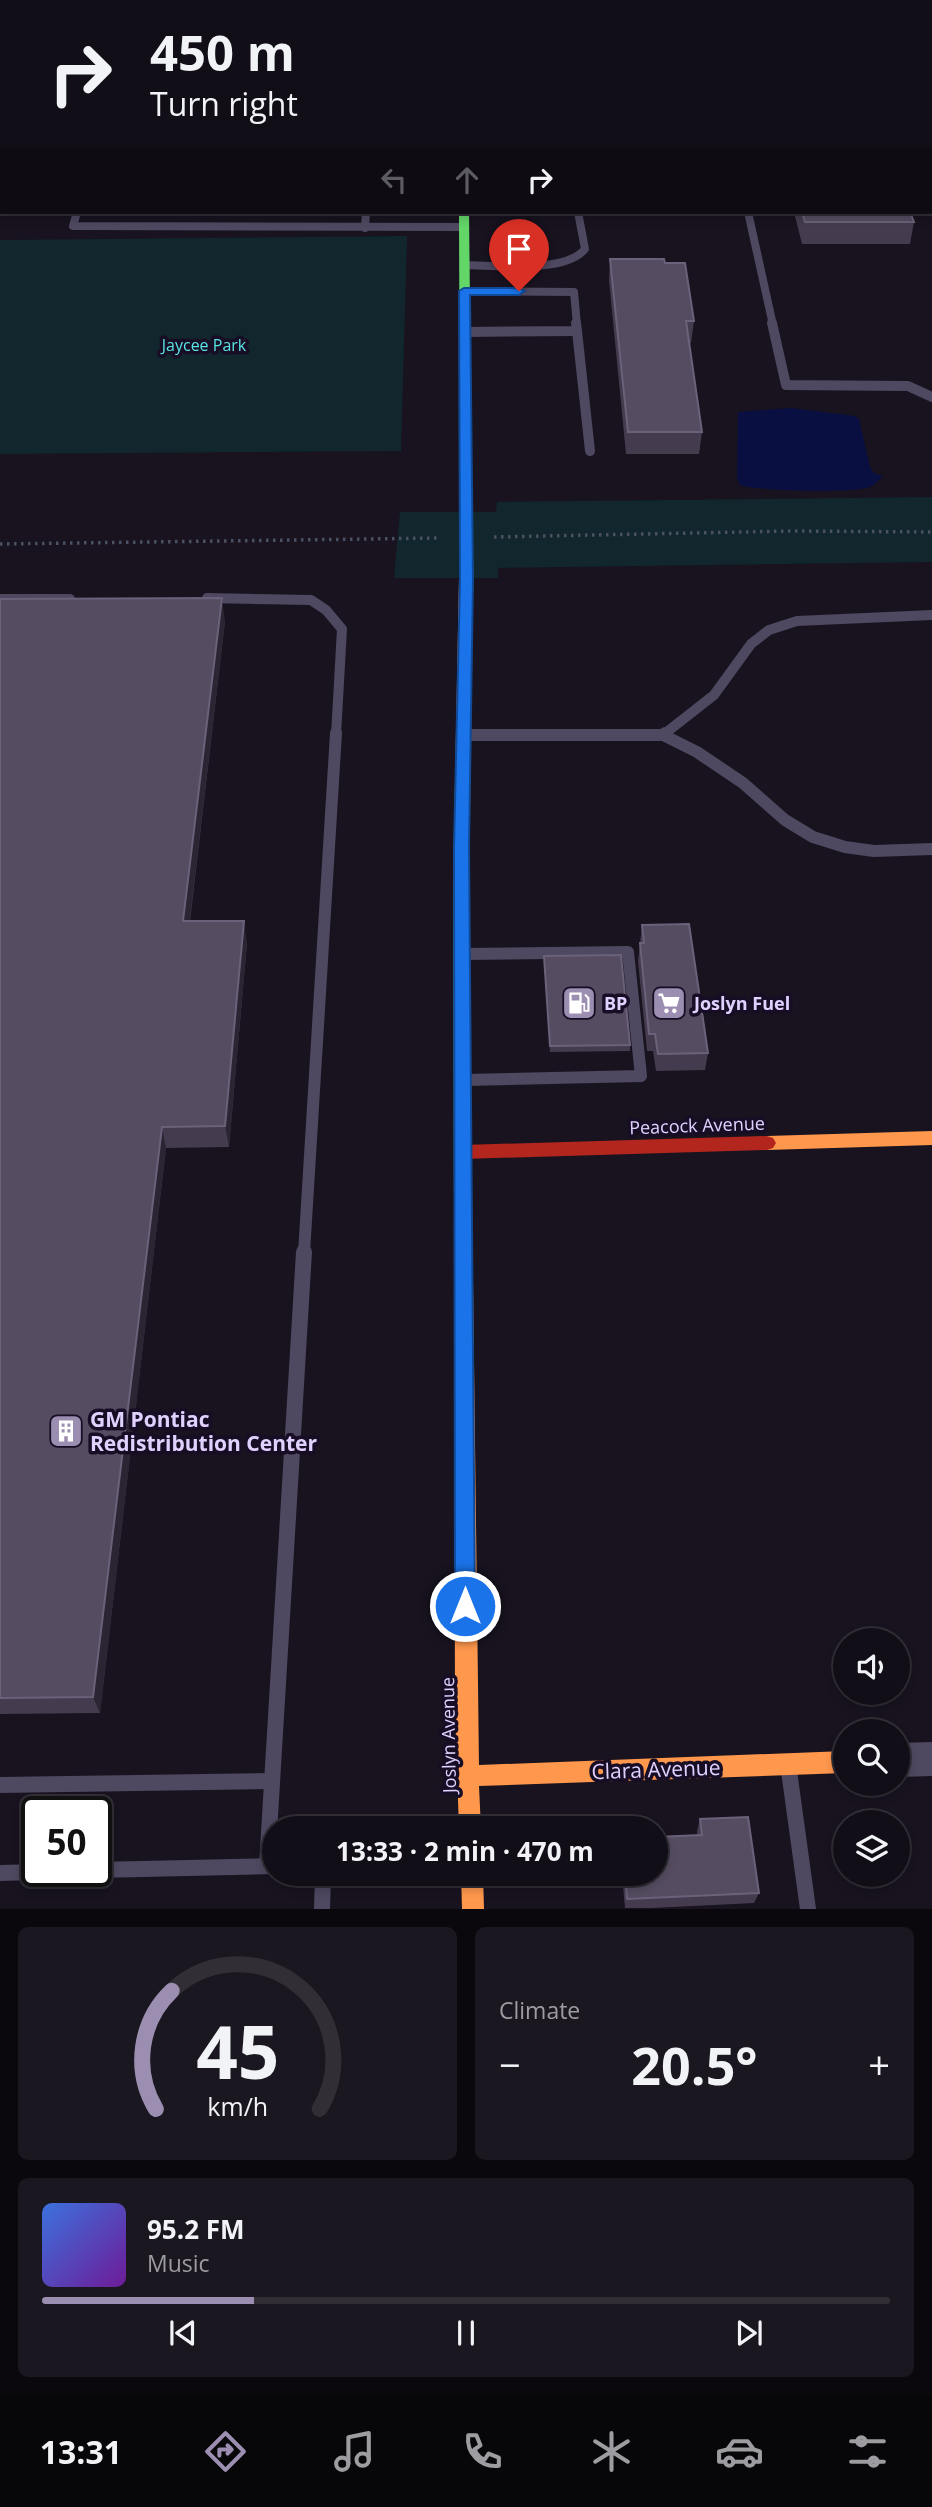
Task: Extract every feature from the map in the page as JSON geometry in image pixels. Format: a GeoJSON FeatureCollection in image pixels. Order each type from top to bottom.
{"type":"FeatureCollection","features":[{"type":"Feature","properties":{"kind":"main road","name":"Joslyn Avenue"},"geometry":{"type":"LineString","coordinates":[[464,219],[466,579],[461,954],[470,1816]]}},
{"type":"Feature","properties":{"kind":"main road","name":"Peacock Avenue"},"geometry":{"type":"LineString","coordinates":[[463,1152],[932,1138]]}},
{"type":"Feature","properties":{"kind":"main road","name":"Clara Avenue"},"geometry":{"type":"LineString","coordinates":[[468,1776],[833,1762]]}},
{"type":"Feature","properties":{"kind":"main road"},"geometry":{"type":"LineString","coordinates":[[472,1886],[473,1909]]}},
{"type":"Feature","properties":{"kind":"street"},"geometry":{"type":"LineString","coordinates":[[910,1760],[932,1759]]}},
{"type":"Feature","properties":{"kind":"lane"},"geometry":{"type":"LineString","coordinates":[[76,214],[73,226],[365,228],[464,219]]}},
{"type":"Feature","properties":{"kind":"lane"},"geometry":{"type":"LineString","coordinates":[[365,228],[366,214]]}},
{"type":"Feature","properties":{"kind":"lane"},"geometry":{"type":"LineString","coordinates":[[464,265],[543,264],[579,257],[585,248],[578,214]]}},
{"type":"Feature","properties":{"kind":"lane"},"geometry":{"type":"LineString","coordinates":[[748,214],[786,385],[908,386],[932,397]]}},
{"type":"Feature","properties":{"kind":"lane"},"geometry":{"type":"LineString","coordinates":[[464,291],[574,292],[590,451]]}},
{"type":"Feature","properties":{"kind":"lane"},"geometry":{"type":"LineString","coordinates":[[465,332],[577,331]]}},
{"type":"Feature","properties":{"kind":"lane"},"geometry":{"type":"LineString","coordinates":[[196,598],[311,600],[326,610],[342,629],[272,1816]]}},
{"type":"Feature","properties":{"kind":"lane"},"geometry":{"type":"LineString","coordinates":[[0,599],[84,599]]}},
{"type":"Feature","properties":{"kind":"lane"},"geometry":{"type":"LineString","coordinates":[[663,735],[714,695],[751,644],[769,630],[797,621],[932,615]]}},
{"type":"Feature","properties":{"kind":"lane"},"geometry":{"type":"LineString","coordinates":[[463,735],[663,735],[697,752],[743,783],[785,820],[813,837],[845,847],[874,851],[932,849]]}},
{"type":"Feature","properties":{"kind":"lane"},"geometry":{"type":"LineString","coordinates":[[461,954],[628,952],[641,1076],[462,1080]]}},
{"type":"Feature","properties":{"kind":"lane"},"geometry":{"type":"LineString","coordinates":[[788,1764],[808,1909]]}},
{"type":"Feature","properties":{"kind":"lane"},"geometry":{"type":"LineString","coordinates":[[0,1785],[272,1781]]}},
{"type":"Feature","properties":{"kind":"lane"},"geometry":{"type":"LineString","coordinates":[[112,1870],[262,1866]]}},
{"type":"Feature","properties":{"kind":"lane"},"geometry":{"type":"LineString","coordinates":[[0,1872],[21,1872]]}},
{"type":"Feature","properties":{"kind":"lane"},"geometry":{"type":"LineString","coordinates":[[321,1909],[322,1886]]}},
{"type":"Feature","properties":{"kind":"green space","name":"Jaycee Park"},"geometry":{"type":"Polygon","coordinates":[[[407,236],[401,451],[0,454],[0,240],[407,236]]]}},
{"type":"Feature","properties":{"kind":"green space"},"geometry":{"type":"Polygon","coordinates":[[[932,497],[932,562],[498,568],[498,578],[394,578],[400,512],[496,512],[497,502],[932,497]]]}},
{"type":"Feature","properties":{"kind":"shaded area"},"geometry":{"type":"Polygon","coordinates":[[[791,408],[855,416],[859,419],[870,467],[874,473],[883,476],[870,487],[860,489],[786,490],[741,486],[737,478],[738,412],[791,408]]]}},
{"type":"Feature","properties":{"kind":"building"},"geometry":{"type":"Polygon","coordinates":[[[803,214],[911,214],[914,222],[805,222],[803,214]]]}},
{"type":"Feature","properties":{"kind":"building"},"geometry":{"type":"Polygon","coordinates":[[[610,259],[664,259],[665,263],[685,263],[694,321],[686,321],[702,432],[628,432],[610,259]]]}},
{"type":"Feature","properties":{"kind":"building","name":"GM Pontiac Redistribution Center"},"geometry":{"type":"Polygon","coordinates":[[[222,598],[183,921],[244,921],[225,1126],[162,1127],[93,1697],[0,1698],[0,599],[222,598]]]}},
{"type":"Feature","properties":{"kind":"building"},"geometry":{"type":"Polygon","coordinates":[[[689,924],[708,1053],[658,1054],[655,1034],[649,1034],[640,943],[644,943],[642,925],[689,924]]]}},
{"type":"Feature","properties":{"kind":"building"},"geometry":{"type":"Polygon","coordinates":[[[621,955],[630,1045],[550,1046],[544,956],[621,955]]]}},
{"type":"Feature","properties":{"kind":"building"},"geometry":{"type":"Polygon","coordinates":[[[748,1817],[759,1893],[627,1899],[626,1886],[668,1886],[668,1836],[702,1835],[700,1819],[748,1817]]]}},
{"type":"Feature","properties":{"kind":"traffic: fast"},"geometry":{"type":"LineString","coordinates":[[464,214],[466,491]]}},
{"type":"Feature","properties":{"kind":"traffic: fast"},"geometry":{"type":"LineString","coordinates":[[461,883],[463,1200]]}},
{"type":"Feature","properties":{"kind":"traffic: slow"},"geometry":{"type":"LineString","coordinates":[[466,491],[466,579]]}},
{"type":"Feature","properties":{"kind":"traffic: slow"},"geometry":{"type":"LineString","coordinates":[[461,883],[466,579]]}},
{"type":"Feature","properties":{"kind":"traffic: slow"},"geometry":{"type":"LineString","coordinates":[[767,1143],[932,1138]]}},
{"type":"Feature","properties":{"kind":"traffic: slow"},"geometry":{"type":"LineString","coordinates":[[463,1200],[466,1713],[470,1816]]}},
{"type":"Feature","properties":{"kind":"traffic: slow"},"geometry":{"type":"LineString","coordinates":[[468,1776],[833,1762]]}},
{"type":"Feature","properties":{"kind":"traffic: slow"},"geometry":{"type":"LineString","coordinates":[[472,1886],[473,1909]]}},
{"type":"Feature","properties":{"kind":"traffic: jam"},"geometry":{"type":"LineString","coordinates":[[463,1152],[767,1143]]}},
{"type":"Feature","properties":{"kind":"place","name":"BP"},"geometry":{"type":"Point","coordinates":[579,1003]}},
{"type":"Feature","properties":{"kind":"place","name":"Joslyn Fuel"},"geometry":{"type":"Point","coordinates":[669,1003]}},
{"type":"Feature","properties":{"kind":"place","name":"GM Pontiac Redistribution Center"},"geometry":{"type":"Point","coordinates":[66,1431]}},
{"type":"Feature","properties":{"kind":"route"},"geometry":{"type":"LineString","coordinates":[[465,1606],[461,847],[466,579],[464,291],[519,291]]}}]}
